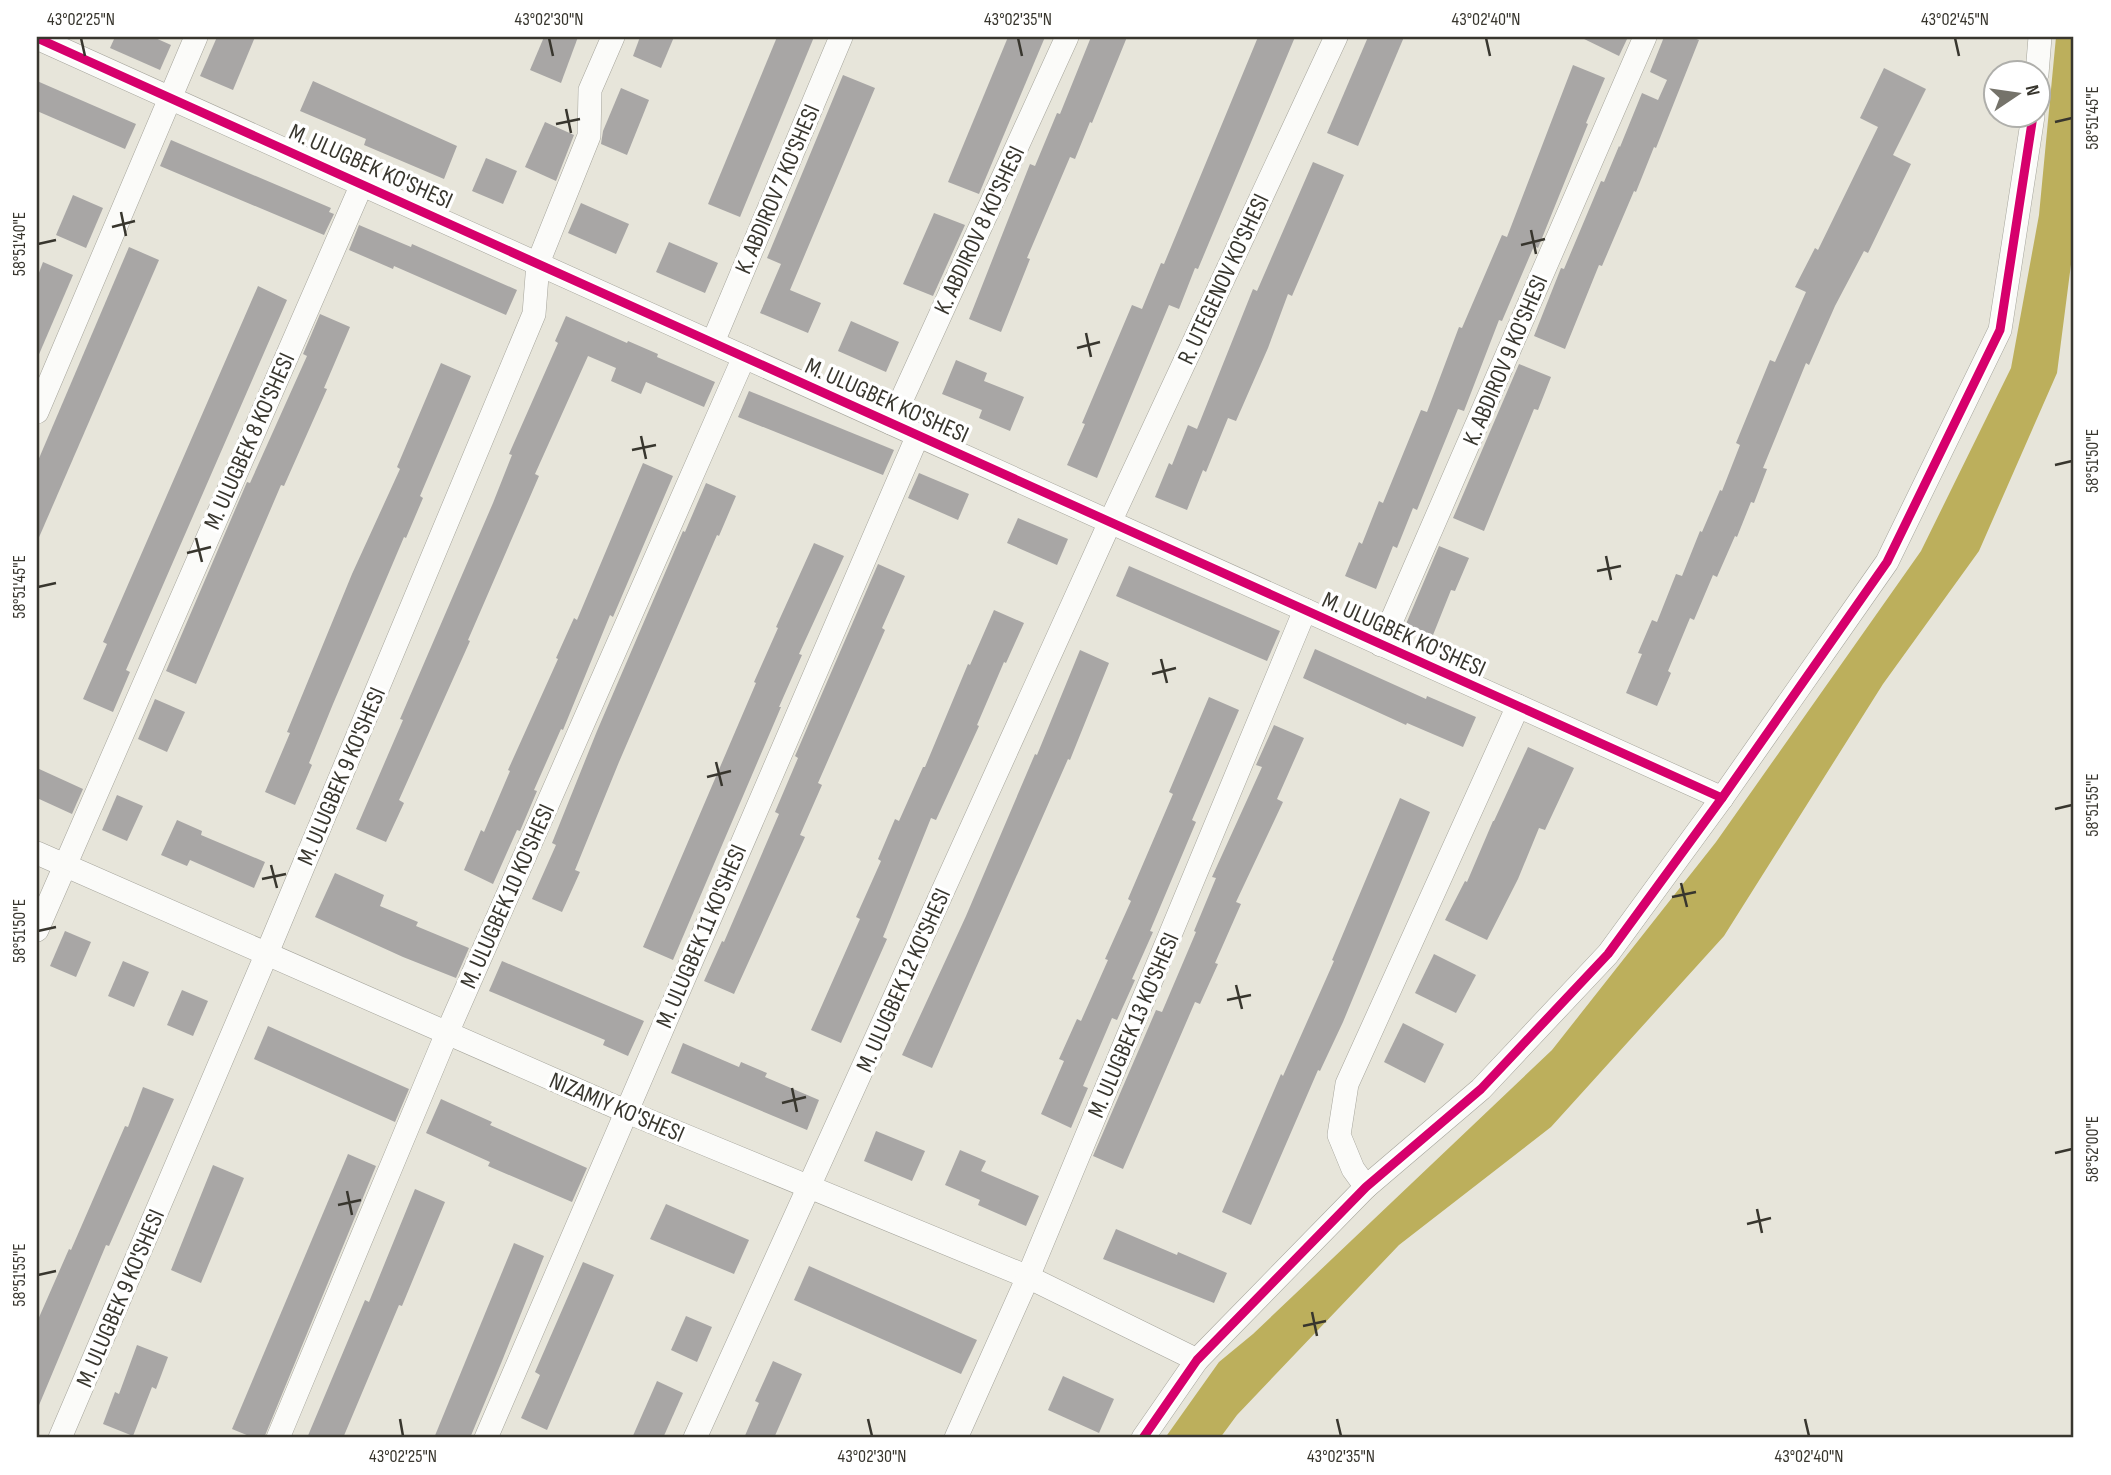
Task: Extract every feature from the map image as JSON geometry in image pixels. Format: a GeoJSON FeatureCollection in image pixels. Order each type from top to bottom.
{"type":"FeatureCollection","features":[{"type":"Feature","properties":{"kind":"street"},"geometry":{"type":"LineString","coordinates":[[37,412],[196,37]]}},
{"type":"Feature","properties":{"kind":"street","name":"M. ULUGBEK 9 KO'SHESI"},"geometry":{"type":"LineString","coordinates":[[60,1438],[267,953],[534,314],[538,263],[589,136],[590,90],[613,37]]}},
{"type":"Feature","properties":{"kind":"street","name":"K. ABDIROV 7 KO'SHESI"},"geometry":{"type":"LineString","coordinates":[[713,342],[841,37]]}},
{"type":"Feature","properties":{"kind":"street","name":"K. ABDIROV 8 KO'SHESI"},"geometry":{"type":"LineString","coordinates":[[891,423],[1067,37]]}},
{"type":"Feature","properties":{"kind":"street","name":"R. UTEGENOV KO'SHESI"},"geometry":{"type":"LineString","coordinates":[[1110,522],[1336,37]]}},
{"type":"Feature","properties":{"kind":"street","name":"K. ABDIROV 9 KO'SHESI"},"geometry":{"type":"LineString","coordinates":[[1381,645],[1646,37]]}},
{"type":"Feature","properties":{"kind":"street"},"geometry":{"type":"LineString","coordinates":[[2038,60],[2040,37]]}},
{"type":"Feature","properties":{"kind":"street","name":"M. ULUGBEK KO'SHESI"},"geometry":{"type":"LineString","coordinates":[[37,38],[1721,798]]}},
{"type":"Feature","properties":{"kind":"street"},"geometry":{"type":"LineString","coordinates":[[1143,1438],[1197,1360],[1366,1187],[1482,1089],[1608,954],[1887,562],[2000,330],[2031,130]]}},
{"type":"Feature","properties":{"kind":"street","name":"M. ULUGBEK 8 KO'SHESI"},"geometry":{"type":"LineString","coordinates":[[37,930],[362,184]]}},
{"type":"Feature","properties":{"kind":"street","name":"M. ULUGBEK 10 KO'SHESI"},"geometry":{"type":"LineString","coordinates":[[278,1438],[447,1033],[744,357]]}},
{"type":"Feature","properties":{"kind":"street","name":"M. ULUGBEK 11 KO'SHESI"},"geometry":{"type":"LineString","coordinates":[[486,1438],[918,435]]}},
{"type":"Feature","properties":{"kind":"street","name":"M. ULUGBEK 12 KO'SHESI"},"geometry":{"type":"LineString","coordinates":[[695,1438],[1110,522]]}},
{"type":"Feature","properties":{"kind":"street","name":"M. ULUGBEK 13 KO'SHESI"},"geometry":{"type":"LineString","coordinates":[[956,1438],[1028,1277],[1305,610]]}},
{"type":"Feature","properties":{"kind":"street"},"geometry":{"type":"LineString","coordinates":[[1366,1187],[1353,1169],[1339,1135],[1348,1084],[1518,706]]}},
{"type":"Feature","properties":{"kind":"street","name":"NIZAMIY KO'SHESI"},"geometry":{"type":"LineString","coordinates":[[37,853],[625,1111],[1028,1277],[1197,1360]]}},
{"type":"Feature","properties":{"kind":"shaded area"},"geometry":{"type":"Polygon","coordinates":[[[2056,37],[2074,37],[2074,241],[2057,373],[1979,551],[1883,684],[1724,936],[1551,1127],[1399,1245],[1237,1415],[1220,1438],[1165,1438],[1219,1362],[1253,1334],[1552,1050],[1716,842],[1921,551],[2011,368],[2039,215],[2047,130],[2052,130],[2052,79],[2056,37]]]}},
{"type":"Feature","properties":{"kind":"building"},"geometry":{"type":"Polygon","coordinates":[[[115,37],[153,37],[171,45],[160,70],[110,48],[115,37]]]}},
{"type":"Feature","properties":{"kind":"building"},"geometry":{"type":"Polygon","coordinates":[[[217,37],[255,37],[233,90],[200,76],[217,37]]]}},
{"type":"Feature","properties":{"kind":"building"},"geometry":{"type":"Polygon","coordinates":[[[544,37],[578,37],[561,83],[530,70],[544,37]]]}},
{"type":"Feature","properties":{"kind":"building"},"geometry":{"type":"Polygon","coordinates":[[[640,37],[674,37],[661,68],[633,56],[640,37]]]}},
{"type":"Feature","properties":{"kind":"building"},"geometry":{"type":"Polygon","coordinates":[[[777,37],[814,37],[740,217],[708,204],[777,37]]]}},
{"type":"Feature","properties":{"kind":"building"},"geometry":{"type":"Polygon","coordinates":[[[1008,37],[1045,37],[979,194],[948,182],[1008,37]]]}},
{"type":"Feature","properties":{"kind":"building"},"geometry":{"type":"Polygon","coordinates":[[[1091,37],[1127,37],[1075,159],[1070,157],[1027,258],[1030,259],[1001,332],[969,319],[1030,164],[1035,166],[1057,113],[1060,114],[1091,37]]]}},
{"type":"Feature","properties":{"kind":"building"},"geometry":{"type":"Polygon","coordinates":[[[1258,37],[1295,37],[1198,269],[1195,268],[1179,309],[1169,305],[1097,478],[1067,465],[1085,424],[1082,423],[1132,305],[1142,309],[1161,263],[1164,264],[1258,37]]]}},
{"type":"Feature","properties":{"kind":"building"},"geometry":{"type":"Polygon","coordinates":[[[1368,37],[1404,37],[1358,146],[1327,133],[1368,37]]]}},
{"type":"Feature","properties":{"kind":"building"},"geometry":{"type":"Polygon","coordinates":[[[1580,37],[1628,37],[1619,56],[1580,37]]]}},
{"type":"Feature","properties":{"kind":"building"},"geometry":{"type":"Polygon","coordinates":[[[1664,37],[1691,37],[1699,40],[1656,148],[1654,147],[1602,266],[1599,265],[1565,349],[1534,336],[1561,268],[1564,269],[1642,93],[1658,100],[1667,80],[1650,72],[1664,37]]]}},
{"type":"Feature","properties":{"kind":"building"},"geometry":{"type":"Polygon","coordinates":[[[1573,65],[1605,78],[1586,123],[1588,124],[1538,248],[1534,246],[1502,321],[1499,320],[1464,411],[1458,409],[1417,510],[1413,508],[1397,548],[1393,546],[1376,589],[1345,576],[1359,542],[1362,544],[1379,501],[1383,503],[1421,410],[1427,412],[1459,327],[1462,328],[1502,235],[1507,237],[1573,65]]]}},
{"type":"Feature","properties":{"kind":"building"},"geometry":{"type":"Polygon","coordinates":[[[1884,68],[1926,89],[1893,155],[1911,164],[1868,253],[1864,251],[1835,306],[1809,365],[1806,363],[1763,468],[1767,469],[1754,503],[1751,502],[1717,577],[1713,575],[1694,620],[1690,618],[1657,706],[1626,693],[1642,654],[1638,653],[1652,620],[1657,622],[1676,574],[1682,576],[1700,531],[1702,532],[1720,490],[1722,491],[1740,445],[1736,443],[1770,360],[1775,362],[1806,292],[1795,287],[1815,248],[1818,250],[1878,127],[1860,118],[1884,68]]]}},
{"type":"Feature","properties":{"kind":"building"},"geometry":{"type":"Polygon","coordinates":[[[843,75],[875,88],[790,290],[821,303],[808,333],[760,313],[781,264],[767,258],[843,75]]]}},
{"type":"Feature","properties":{"kind":"building"},"geometry":{"type":"Polygon","coordinates":[[[37,81],[136,124],[125,149],[37,111],[37,81]]]}},
{"type":"Feature","properties":{"kind":"building"},"geometry":{"type":"Polygon","coordinates":[[[313,81],[457,146],[444,179],[364,145],[366,139],[300,111],[313,81]]]}},
{"type":"Feature","properties":{"kind":"building"},"geometry":{"type":"Polygon","coordinates":[[[621,88],[649,100],[627,155],[601,144],[603,131],[621,88]]]}},
{"type":"Feature","properties":{"kind":"building"},"geometry":{"type":"Polygon","coordinates":[[[545,122],[574,135],[556,181],[525,167],[545,122]]]}},
{"type":"Feature","properties":{"kind":"building"},"geometry":{"type":"Polygon","coordinates":[[[171,140],[331,208],[329,212],[334,214],[324,235],[160,166],[171,140]]]}},
{"type":"Feature","properties":{"kind":"building"},"geometry":{"type":"Polygon","coordinates":[[[486,158],[517,171],[503,204],[472,191],[486,158]]]}},
{"type":"Feature","properties":{"kind":"building"},"geometry":{"type":"Polygon","coordinates":[[[1313,162],[1344,175],[1292,296],[1288,294],[1236,421],[1228,418],[1187,510],[1155,497],[1169,463],[1172,465],[1188,425],[1197,429],[1253,289],[1257,291],[1313,162]]]}},
{"type":"Feature","properties":{"kind":"building"},"geometry":{"type":"Polygon","coordinates":[[[73,195],[103,208],[86,248],[56,235],[73,195]]]}},
{"type":"Feature","properties":{"kind":"building"},"geometry":{"type":"Polygon","coordinates":[[[581,203],[629,224],[616,254],[568,233],[581,203]]]}},
{"type":"Feature","properties":{"kind":"building"},"geometry":{"type":"Polygon","coordinates":[[[934,213],[965,225],[933,296],[903,284],[934,213]]]}},
{"type":"Feature","properties":{"kind":"building"},"geometry":{"type":"Polygon","coordinates":[[[359,225],[411,247],[412,244],[517,290],[506,315],[394,266],[393,269],[349,250],[359,225]]]}},
{"type":"Feature","properties":{"kind":"building"},"geometry":{"type":"Polygon","coordinates":[[[669,242],[718,263],[705,293],[656,272],[669,242]]]}},
{"type":"Feature","properties":{"kind":"building"},"geometry":{"type":"Polygon","coordinates":[[[129,247],[159,260],[37,542],[37,463],[129,247]]]}},
{"type":"Feature","properties":{"kind":"building"},"geometry":{"type":"Polygon","coordinates":[[[43,262],[73,275],[37,359],[37,278],[43,262]]]}},
{"type":"Feature","properties":{"kind":"building"},"geometry":{"type":"Polygon","coordinates":[[[258,286],[287,300],[126,670],[130,672],[113,712],[83,699],[107,644],[103,642],[258,286]]]}},
{"type":"Feature","properties":{"kind":"building"},"geometry":{"type":"Polygon","coordinates":[[[320,314],[350,327],[324,388],[327,389],[284,486],[281,485],[196,684],[166,671],[247,482],[250,483],[307,356],[303,354],[320,314]]]}},
{"type":"Feature","properties":{"kind":"building"},"geometry":{"type":"Polygon","coordinates":[[[566,316],[658,354],[657,357],[715,382],[704,407],[646,382],[641,394],[611,381],[616,368],[588,356],[535,474],[539,476],[468,640],[470,641],[399,800],[404,803],[386,842],[356,829],[493,503],[512,455],[509,454],[558,343],[555,341],[566,316]]]}},
{"type":"Feature","properties":{"kind":"building"},"geometry":{"type":"Polygon","coordinates":[[[851,321],[899,342],[886,372],[838,351],[851,321]]]}},
{"type":"Feature","properties":{"kind":"building"},"geometry":{"type":"Polygon","coordinates":[[[956,360],[987,373],[984,381],[1024,397],[1010,431],[979,418],[982,410],[942,394],[956,360]]]}},
{"type":"Feature","properties":{"kind":"building"},"geometry":{"type":"Polygon","coordinates":[[[441,363],[471,376],[420,496],[423,498],[333,704],[295,805],[265,792],[290,733],[287,732],[352,574],[400,469],[397,467],[441,363]]]}},
{"type":"Feature","properties":{"kind":"building"},"geometry":{"type":"Polygon","coordinates":[[[1519,364],[1551,377],[1538,410],[1534,409],[1484,531],[1453,518],[1519,364]]]}},
{"type":"Feature","properties":{"kind":"building"},"geometry":{"type":"Polygon","coordinates":[[[749,391],[894,450],[883,475],[738,417],[749,391]]]}},
{"type":"Feature","properties":{"kind":"building"},"geometry":{"type":"Polygon","coordinates":[[[643,463],[673,476],[613,617],[610,615],[563,730],[561,729],[534,790],[537,791],[520,831],[517,830],[493,884],[464,870],[481,830],[484,832],[510,771],[508,770],[558,659],[556,658],[574,618],[577,620],[643,463]]]}},
{"type":"Feature","properties":{"kind":"building"},"geometry":{"type":"Polygon","coordinates":[[[919,473],[969,494],[958,520],[908,498],[919,473]]]}},
{"type":"Feature","properties":{"kind":"building"},"geometry":{"type":"Polygon","coordinates":[[[706,483],[736,496],[619,762],[575,870],[580,872],[562,912],[532,899],[556,845],[552,843],[597,731],[706,483]]]}},
{"type":"Feature","properties":{"kind":"building"},"geometry":{"type":"Polygon","coordinates":[[[1018,518],[1068,539],[1057,565],[1007,543],[1018,518]]]}},
{"type":"Feature","properties":{"kind":"building"},"geometry":{"type":"Polygon","coordinates":[[[814,543],[844,556],[799,654],[802,655],[781,707],[673,960],[643,947],[756,683],[754,682],[778,628],[776,627],[814,543]]]}},
{"type":"Feature","properties":{"kind":"building"},"geometry":{"type":"Polygon","coordinates":[[[1439,546],[1469,558],[1455,591],[1451,590],[1433,635],[1406,624],[1439,546]]]}},
{"type":"Feature","properties":{"kind":"building"},"geometry":{"type":"Polygon","coordinates":[[[878,564],[905,576],[882,628],[885,630],[818,783],[822,785],[800,835],[805,837],[734,994],[704,981],[722,941],[724,942],[779,814],[775,812],[798,758],[795,756],[878,564]]]}},
{"type":"Feature","properties":{"kind":"building"},"geometry":{"type":"Polygon","coordinates":[[[1129,566],[1280,631],[1267,661],[1116,596],[1129,566]]]}},
{"type":"Feature","properties":{"kind":"building"},"geometry":{"type":"Polygon","coordinates":[[[994,610],[1024,623],[1006,663],[1004,662],[977,725],[979,726],[936,820],[931,818],[883,937],[887,939],[841,1043],[811,1030],[860,919],[856,917],[881,861],[878,859],[895,819],[899,821],[925,767],[994,610]]]}},
{"type":"Feature","properties":{"kind":"building"},"geometry":{"type":"Polygon","coordinates":[[[1315,649],[1426,699],[1427,696],[1476,717],[1463,747],[1407,723],[1406,725],[1303,678],[1315,649]]]}},
{"type":"Feature","properties":{"kind":"building"},"geometry":{"type":"Polygon","coordinates":[[[1080,650],[1109,663],[1070,760],[1068,759],[932,1068],[902,1055],[966,916],[1035,754],[1037,755],[1080,650]]]}},
{"type":"Feature","properties":{"kind":"building"},"geometry":{"type":"Polygon","coordinates":[[[1209,697],[1239,710],[1192,820],[1196,822],[1150,931],[1153,932],[1132,979],[1135,980],[1117,1020],[1112,1018],[1083,1086],[1088,1088],[1071,1128],[1041,1114],[1064,1061],[1059,1059],[1077,1019],[1081,1021],[1108,960],[1105,959],[1131,901],[1128,899],[1173,794],[1169,792],[1209,697]]]}},
{"type":"Feature","properties":{"kind":"building"},"geometry":{"type":"Polygon","coordinates":[[[155,699],[185,712],[167,752],[138,739],[155,699]]]}},
{"type":"Feature","properties":{"kind":"building"},"geometry":{"type":"Polygon","coordinates":[[[1274,725],[1304,738],[1277,799],[1283,802],[1236,902],[1241,904],[1215,963],[1218,964],[1200,1004],[1195,1002],[1123,1169],[1093,1156],[1156,1010],[1162,1012],[1196,932],[1194,931],[1216,878],[1212,877],[1262,767],[1256,765],[1274,725]]]}},
{"type":"Feature","properties":{"kind":"building"},"geometry":{"type":"Polygon","coordinates":[[[1528,747],[1574,768],[1545,830],[1539,828],[1518,879],[1487,940],[1445,920],[1465,881],[1467,882],[1528,747]]]}},
{"type":"Feature","properties":{"kind":"building"},"geometry":{"type":"Polygon","coordinates":[[[37,768],[83,789],[72,814],[37,798],[37,768]]]}},
{"type":"Feature","properties":{"kind":"building"},"geometry":{"type":"Polygon","coordinates":[[[117,795],[143,806],[127,841],[102,830],[117,795]]]}},
{"type":"Feature","properties":{"kind":"building"},"geometry":{"type":"Polygon","coordinates":[[[1400,798],[1430,812],[1343,1022],[1320,1071],[1318,1070],[1251,1225],[1222,1212],[1281,1074],[1283,1076],[1334,961],[1332,960],[1400,798]]]}},
{"type":"Feature","properties":{"kind":"building"},"geometry":{"type":"Polygon","coordinates":[[[177,820],[202,831],[201,835],[265,862],[254,888],[190,860],[187,866],[161,855],[177,820]]]}},
{"type":"Feature","properties":{"kind":"building"},"geometry":{"type":"Polygon","coordinates":[[[335,873],[384,895],[380,906],[418,922],[416,926],[469,948],[456,978],[315,917],[335,873]]]}},
{"type":"Feature","properties":{"kind":"building"},"geometry":{"type":"Polygon","coordinates":[[[65,931],[91,942],[76,977],[50,966],[65,931]]]}},
{"type":"Feature","properties":{"kind":"building"},"geometry":{"type":"Polygon","coordinates":[[[1434,954],[1476,975],[1456,1013],[1415,993],[1434,954]]]}},
{"type":"Feature","properties":{"kind":"building"},"geometry":{"type":"Polygon","coordinates":[[[123,961],[149,972],[134,1007],[108,996],[123,961]]]}},
{"type":"Feature","properties":{"kind":"building"},"geometry":{"type":"Polygon","coordinates":[[[502,961],[644,1021],[628,1056],[603,1045],[605,1040],[489,991],[502,961]]]}},
{"type":"Feature","properties":{"kind":"building"},"geometry":{"type":"Polygon","coordinates":[[[182,990],[208,1001],[193,1036],[167,1025],[182,990]]]}},
{"type":"Feature","properties":{"kind":"building"},"geometry":{"type":"Polygon","coordinates":[[[1403,1023],[1444,1044],[1425,1083],[1384,1062],[1403,1023]]]}},
{"type":"Feature","properties":{"kind":"building"},"geometry":{"type":"Polygon","coordinates":[[[268,1026],[409,1089],[395,1122],[254,1059],[268,1026]]]}},
{"type":"Feature","properties":{"kind":"building"},"geometry":{"type":"Polygon","coordinates":[[[683,1043],[739,1067],[741,1062],[767,1073],[765,1077],[819,1100],[807,1130],[671,1073],[683,1043]]]}},
{"type":"Feature","properties":{"kind":"building"},"geometry":{"type":"Polygon","coordinates":[[[143,1087],[174,1099],[109,1246],[106,1245],[37,1410],[37,1322],[125,1126],[128,1127],[143,1087]]]}},
{"type":"Feature","properties":{"kind":"building"},"geometry":{"type":"Polygon","coordinates":[[[441,1099],[492,1122],[490,1125],[587,1168],[572,1202],[488,1166],[490,1162],[426,1133],[441,1099]]]}},
{"type":"Feature","properties":{"kind":"building"},"geometry":{"type":"Polygon","coordinates":[[[876,1131],[925,1151],[912,1181],[864,1161],[876,1131]]]}},
{"type":"Feature","properties":{"kind":"building"},"geometry":{"type":"Polygon","coordinates":[[[960,1150],[986,1161],[981,1171],[1039,1196],[1026,1226],[978,1205],[980,1200],[945,1185],[960,1150]]]}},
{"type":"Feature","properties":{"kind":"building"},"geometry":{"type":"Polygon","coordinates":[[[348,1154],[376,1166],[264,1438],[254,1438],[232,1429],[348,1154]]]}},
{"type":"Feature","properties":{"kind":"building"},"geometry":{"type":"Polygon","coordinates":[[[213,1165],[244,1178],[201,1283],[171,1270],[213,1165]]]}},
{"type":"Feature","properties":{"kind":"building"},"geometry":{"type":"Polygon","coordinates":[[[415,1189],[445,1202],[402,1306],[399,1305],[343,1438],[307,1438],[365,1300],[369,1302],[415,1189]]]}},
{"type":"Feature","properties":{"kind":"building"},"geometry":{"type":"Polygon","coordinates":[[[666,1204],[749,1240],[734,1274],[650,1239],[666,1204]]]}},
{"type":"Feature","properties":{"kind":"building"},"geometry":{"type":"Polygon","coordinates":[[[1116,1229],[1227,1273],[1214,1303],[1103,1259],[1116,1229]]]}},
{"type":"Feature","properties":{"kind":"building"},"geometry":{"type":"Polygon","coordinates":[[[514,1243],[544,1256],[502,1361],[470,1438],[434,1438],[514,1243]]]}},
{"type":"Feature","properties":{"kind":"building"},"geometry":{"type":"Polygon","coordinates":[[[583,1262],[614,1275],[547,1430],[521,1418],[540,1375],[535,1372],[583,1262]]]}},
{"type":"Feature","properties":{"kind":"building"},"geometry":{"type":"Polygon","coordinates":[[[809,1266],[977,1340],[961,1374],[794,1300],[809,1266]]]}},
{"type":"Feature","properties":{"kind":"building"},"geometry":{"type":"Polygon","coordinates":[[[686,1316],[712,1327],[697,1362],[671,1350],[686,1316]]]}},
{"type":"Feature","properties":{"kind":"building"},"geometry":{"type":"Polygon","coordinates":[[[137,1345],[168,1357],[156,1389],[152,1387],[133,1436],[103,1424],[115,1392],[119,1394],[137,1345]]]}},
{"type":"Feature","properties":{"kind":"building"},"geometry":{"type":"Polygon","coordinates":[[[773,1361],[802,1374],[774,1438],[744,1438],[759,1403],[755,1401],[773,1361]]]}},
{"type":"Feature","properties":{"kind":"building"},"geometry":{"type":"Polygon","coordinates":[[[1063,1376],[1114,1399],[1099,1433],[1048,1410],[1063,1376]]]}},
{"type":"Feature","properties":{"kind":"building"},"geometry":{"type":"Polygon","coordinates":[[[657,1381],[683,1393],[663,1438],[632,1438],[657,1381]]]}},
{"type":"Feature","properties":{"kind":"cycle path"},"geometry":{"type":"LineString","coordinates":[[37,38],[1722,798]]}},
{"type":"Feature","properties":{"kind":"cycle path"},"geometry":{"type":"LineString","coordinates":[[1143,1438],[1197,1360],[1366,1187],[1481,1089],[1608,954],[1722,798],[1887,562],[2000,330],[2031,130]]}}]}
